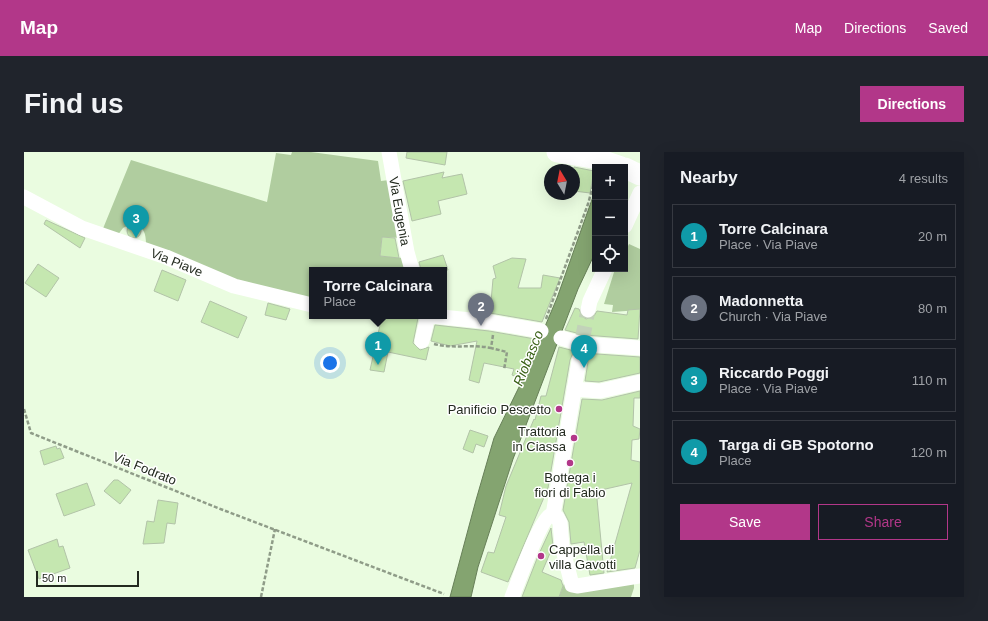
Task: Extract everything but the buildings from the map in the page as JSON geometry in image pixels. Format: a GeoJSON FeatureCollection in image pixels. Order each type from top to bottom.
{"type":"FeatureCollection","features":[{"type":"Feature","properties":{"kind":"main road"},"geometry":{"type":"LineString","coordinates":[[558,152],[590,156],[630,170]]}},
{"type":"Feature","properties":{"kind":"street","name":"Via Eugenia"},"geometry":{"type":"LineString","coordinates":[[389,152],[407,252],[411,267]]}},
{"type":"Feature","properties":{"kind":"street"},"geometry":{"type":"LineString","coordinates":[[628,219],[640,193]]}},
{"type":"Feature","properties":{"kind":"street","name":"Via Piave"},"geometry":{"type":"LineString","coordinates":[[24,197],[82,228],[166,257],[234,286],[309,305]]}},
{"type":"Feature","properties":{"kind":"street"},"geometry":{"type":"LineString","coordinates":[[588,310],[590,301],[604,272]]}},
{"type":"Feature","properties":{"kind":"street"},"geometry":{"type":"LineString","coordinates":[[447,318],[496,323],[541,331]]}},
{"type":"Feature","properties":{"kind":"street"},"geometry":{"type":"LineString","coordinates":[[422,341],[427,319]]}},
{"type":"Feature","properties":{"kind":"street"},"geometry":{"type":"LineString","coordinates":[[561,338],[581,348],[640,348]]}},
{"type":"Feature","properties":{"kind":"street"},"geometry":{"type":"LineString","coordinates":[[553,515],[581,348]]}},
{"type":"Feature","properties":{"kind":"street"},"geometry":{"type":"LineString","coordinates":[[574,389],[600,391],[640,382]]}},
{"type":"Feature","properties":{"kind":"street"},"geometry":{"type":"LineString","coordinates":[[553,515],[557,517],[560,522],[562,546],[572,585],[578,586],[640,576]]}},
{"type":"Feature","properties":{"kind":"street"},"geometry":{"type":"LineString","coordinates":[[512,597],[545,519],[553,515]]}},
{"type":"Feature","properties":{"kind":"path"},"geometry":{"type":"LineString","coordinates":[[541,331],[592,190]]}},
{"type":"Feature","properties":{"kind":"path"},"geometry":{"type":"LineString","coordinates":[[491,348],[496,323]]}},
{"type":"Feature","properties":{"kind":"path"},"geometry":{"type":"LineString","coordinates":[[422,341],[450,347],[479,346],[507,352],[504,370]]}},
{"type":"Feature","properties":{"kind":"path","name":"Via Fodrato"},"geometry":{"type":"LineString","coordinates":[[24,409],[31,433],[223,510],[444,594]]}},
{"type":"Feature","properties":{"kind":"path"},"geometry":{"type":"LineString","coordinates":[[261,597],[275,529]]}},
{"type":"Feature","properties":{"kind":"shaded area"},"geometry":{"type":"Polygon","coordinates":[[[292,152],[311,152],[378,161],[381,181],[389,180],[401,238],[382,237],[380,256],[403,258],[406,267],[309,267],[309,300],[243,284],[146,244],[144,231],[137,224],[133,223],[123,228],[117,236],[102,231],[131,160],[267,202],[276,153],[291,155],[292,152]]]}},
{"type":"Feature","properties":{"kind":"shaded area","name":"Riobasco"},"geometry":{"type":"Polygon","coordinates":[[[592,199],[592,259],[578,289],[513,459],[478,567],[471,597],[450,597],[494,438],[522,381],[557,298],[592,199]]]}},
{"type":"Feature","properties":{"kind":"shaded area"},"geometry":{"type":"Polygon","coordinates":[[[629,244],[640,249],[640,310],[612,312],[613,305],[604,304],[614,272],[628,272],[629,244]]]}},
{"type":"Feature","properties":{"kind":"shaded area"},"geometry":{"type":"Polygon","coordinates":[[[565,581],[634,581],[634,588],[631,597],[559,597],[565,581]]]}},
{"type":"Feature","properties":{"kind":"tunnel"},"geometry":{"type":"LineString","coordinates":[[582,341],[588,310]]}},
{"type":"Feature","properties":{"kind":"place","name":"Riccardo Poggi"},"geometry":{"type":"Point","coordinates":[136,238]}},
{"type":"Feature","properties":{"kind":"place","name":"Madonnetta"},"geometry":{"type":"Point","coordinates":[481,326]}},
{"type":"Feature","properties":{"kind":"place","name":"Torre Calcinara"},"geometry":{"type":"Point","coordinates":[378,365]}},
{"type":"Feature","properties":{"kind":"place","name":"Targa di GB Spotorno"},"geometry":{"type":"Point","coordinates":[584,368]}},
{"type":"Feature","properties":{"kind":"place","name":"Panificio Pescetto"},"geometry":{"type":"Point","coordinates":[559,409]}},
{"type":"Feature","properties":{"kind":"place","name":"Trattoria in Ciassa"},"geometry":{"type":"Point","coordinates":[574,438]}},
{"type":"Feature","properties":{"kind":"place","name":"Bottega i fiori di Fabio"},"geometry":{"type":"Point","coordinates":[570,463]}},
{"type":"Feature","properties":{"kind":"place","name":"Cappella di villa Gavotti"},"geometry":{"type":"Point","coordinates":[541,556]}}]}
